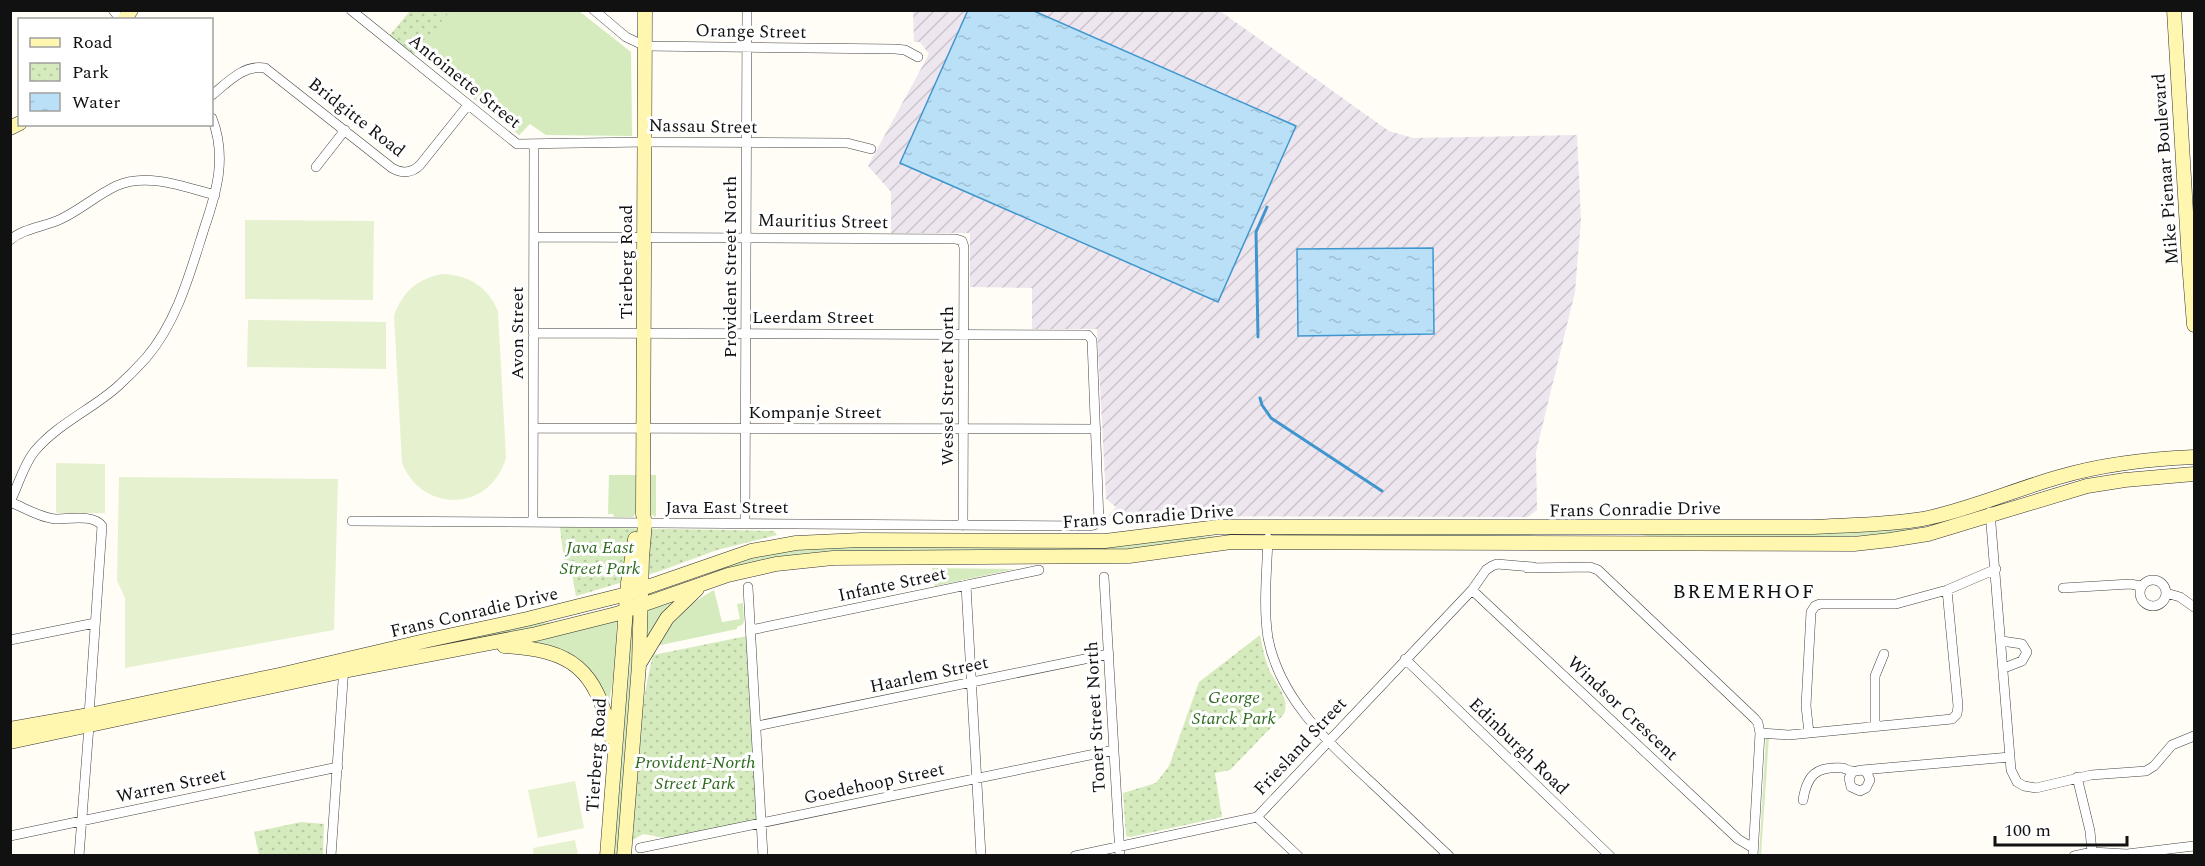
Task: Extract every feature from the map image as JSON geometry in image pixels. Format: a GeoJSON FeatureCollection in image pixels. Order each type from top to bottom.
{"type":"FeatureCollection","features":[{"type":"Feature","properties":{"kind":"main road","name":"Tierberg Road"},"geometry":{"type":"LineString","coordinates":[[624,855],[639,665],[642,589],[645,10]]}},
{"type":"Feature","properties":{"kind":"main road","name":"Mike Pienaar Boulevard"},"geometry":{"type":"LineString","coordinates":[[2174,10],[2194,325]]}},
{"type":"Feature","properties":{"kind":"main road","name":"Frans Conradie Drive"},"geometry":{"type":"LineString","coordinates":[[10,742],[89,721],[344,666],[627,594],[751,551],[804,543],[861,540],[1105,541],[1218,527],[1268,526],[1813,527],[1893,523],[1925,518],[2097,468],[2131,462],[2194,457]]}},
{"type":"Feature","properties":{"kind":"main road","name":"Frans Conradie Drive"},"geometry":{"type":"LineString","coordinates":[[344,666],[487,645],[536,634],[641,606],[751,569],[815,559],[1105,557],[1129,556],[1212,544],[1268,542],[1854,544],[1908,538],[2087,486],[2194,474]]}},
{"type":"Feature","properties":{"kind":"main road","name":"Tierberg Road"},"geometry":{"type":"LineString","coordinates":[[607,855],[627,594],[642,520]]}},
{"type":"Feature","properties":{"kind":"main road"},"geometry":{"type":"LineString","coordinates":[[639,665],[667,618],[703,584]]}},
{"type":"Feature","properties":{"kind":"main road"},"geometry":{"type":"LineString","coordinates":[[487,645],[544,650],[561,656],[578,667],[596,688],[602,701],[615,754]]}},
{"type":"Feature","properties":{"kind":"main road","name":"Frans Conradie Drive"},"geometry":{"type":"LineString","coordinates":[[10,729],[89,721]]}},
{"type":"Feature","properties":{"kind":"street","name":"Antoinette Street"},"geometry":{"type":"LineString","coordinates":[[351,10],[512,141],[522,145],[534,145]]}},
{"type":"Feature","properties":{"kind":"street","name":"Orange Street"},"geometry":{"type":"LineString","coordinates":[[594,10],[626,37],[645,46],[900,49],[918,57]]}},
{"type":"Feature","properties":{"kind":"street","name":"Provident Street North"},"geometry":{"type":"LineString","coordinates":[[746,524],[747,10]]}},
{"type":"Feature","properties":{"kind":"street","name":"Bridgitte Road"},"geometry":{"type":"LineString","coordinates":[[213,94],[246,69],[265,68],[392,168],[401,172],[410,171],[420,165],[468,105]]}},
{"type":"Feature","properties":{"kind":"street"},"geometry":{"type":"LineString","coordinates":[[79,855],[102,529],[100,523],[93,519],[51,518],[10,502],[36,450],[63,425],[117,387],[147,356],[174,313],[215,195],[220,154],[213,122]]}},
{"type":"Feature","properties":{"kind":"street"},"geometry":{"type":"LineString","coordinates":[[316,167],[345,130]]}},
{"type":"Feature","properties":{"kind":"street","name":"Nassau Street"},"geometry":{"type":"LineString","coordinates":[[534,145],[550,142],[847,143],[871,149]]}},
{"type":"Feature","properties":{"kind":"street","name":"Avon Street"},"geometry":{"type":"LineString","coordinates":[[533,521],[534,145]]}},
{"type":"Feature","properties":{"kind":"street"},"geometry":{"type":"LineString","coordinates":[[10,240],[22,232],[58,220],[114,187],[126,183],[166,182],[215,195]]}},
{"type":"Feature","properties":{"kind":"street","name":"Mauritius Street"},"geometry":{"type":"LineString","coordinates":[[534,237],[956,239],[962,241],[964,247]]}},
{"type":"Feature","properties":{"kind":"street","name":"Wessel Street North"},"geometry":{"type":"LineString","coordinates":[[963,526],[964,247]]}},
{"type":"Feature","properties":{"kind":"street","name":"Leerdam Street"},"geometry":{"type":"LineString","coordinates":[[533,333],[1086,335],[1091,338],[1096,429]]}},
{"type":"Feature","properties":{"kind":"street","name":"Kompanje Street"},"geometry":{"type":"LineString","coordinates":[[533,428],[1096,429]]}},
{"type":"Feature","properties":{"kind":"street","name":"Java East Street"},"geometry":{"type":"LineString","coordinates":[[352,521],[642,520],[746,524],[1088,526],[1095,525],[1099,521],[1096,429]]}},
{"type":"Feature","properties":{"kind":"street"},"geometry":{"type":"LineString","coordinates":[[1989,499],[2010,757],[2014,778],[2024,786],[2043,788],[2077,777],[2151,769],[2172,745],[2194,736]]}},
{"type":"Feature","properties":{"kind":"street"},"geometry":{"type":"LineString","coordinates":[[1268,526],[1266,614],[1268,637],[1273,655],[1295,701],[1327,741],[1449,855]]}},
{"type":"Feature","properties":{"kind":"street","name":"Friesland Street"},"geometry":{"type":"LineString","coordinates":[[1075,855],[1119,851],[1257,817],[1474,587],[1496,568],[1590,567],[1600,572],[1755,719],[1760,733]]}},
{"type":"Feature","properties":{"kind":"street"},"geometry":{"type":"LineString","coordinates":[[1809,733],[1806,706],[1811,612],[1815,606],[1820,604],[1896,604],[1947,590],[1996,569]]}},
{"type":"Feature","properties":{"kind":"street","name":"Infante Street"},"geometry":{"type":"LineString","coordinates":[[751,630],[1039,570]]}},
{"type":"Feature","properties":{"kind":"street","name":"Toner Street North"},"geometry":{"type":"LineString","coordinates":[[1104,576],[1119,851]]}},
{"type":"Feature","properties":{"kind":"street"},"geometry":{"type":"LineString","coordinates":[[2063,588],[2130,584],[2141,586],[2149,580],[2157,580],[2164,585],[2166,593],[2160,604],[2148,606],[2140,597],[2141,586]]}},
{"type":"Feature","properties":{"kind":"street"},"geometry":{"type":"LineString","coordinates":[[966,585],[981,855]]}},
{"type":"Feature","properties":{"kind":"street"},"geometry":{"type":"LineString","coordinates":[[748,587],[763,855]]}},
{"type":"Feature","properties":{"kind":"street","name":"Windsor Crescent"},"geometry":{"type":"LineString","coordinates":[[1474,587],[1753,852]]}},
{"type":"Feature","properties":{"kind":"street"},"geometry":{"type":"LineString","coordinates":[[1753,852],[1760,733],[1789,735],[1946,721],[1957,714],[1947,590]]}},
{"type":"Feature","properties":{"kind":"street"},"geometry":{"type":"LineString","coordinates":[[2166,593],[2186,600],[2194,606]]}},
{"type":"Feature","properties":{"kind":"street"},"geometry":{"type":"LineString","coordinates":[[10,640],[95,623]]}},
{"type":"Feature","properties":{"kind":"street"},"geometry":{"type":"LineString","coordinates":[[2002,641],[2022,644],[2027,652],[2022,661],[2004,668]]}},
{"type":"Feature","properties":{"kind":"street","name":"Haarlem Street"},"geometry":{"type":"LineString","coordinates":[[757,726],[1109,654]]}},
{"type":"Feature","properties":{"kind":"street"},"geometry":{"type":"LineString","coordinates":[[1875,727],[1875,676],[1884,654]]}},
{"type":"Feature","properties":{"kind":"street","name":"Edinburgh Road"},"geometry":{"type":"LineString","coordinates":[[1405,659],[1610,855]]}},
{"type":"Feature","properties":{"kind":"street"},"geometry":{"type":"LineString","coordinates":[[331,855],[344,666]]}},
{"type":"Feature","properties":{"kind":"street","name":"Goedehoop Street"},"geometry":{"type":"LineString","coordinates":[[640,848],[1114,750]]}},
{"type":"Feature","properties":{"kind":"street"},"geometry":{"type":"LineString","coordinates":[[1803,800],[1808,780],[1817,771],[1839,768],[1861,773],[1881,768],[2010,757]]}},
{"type":"Feature","properties":{"kind":"street","name":"Warren Street"},"geometry":{"type":"LineString","coordinates":[[10,836],[338,767]]}},
{"type":"Feature","properties":{"kind":"street"},"geometry":{"type":"LineString","coordinates":[[2077,777],[2090,831],[2092,852]]}},
{"type":"Feature","properties":{"kind":"street"},"geometry":{"type":"LineString","coordinates":[[1257,817],[1298,855]]}},
{"type":"Feature","properties":{"kind":"street"},"geometry":{"type":"LineString","coordinates":[[2074,855],[2092,852],[2127,854],[2194,846]]}},
{"type":"Feature","properties":{"kind":"shaded area"},"geometry":{"type":"Polygon","coordinates":[[[913,10],[1220,11],[1389,131],[1413,138],[1577,135],[1581,219],[1575,292],[1536,452],[1537,510],[1528,517],[1108,516],[1116,507],[1106,499],[1097,329],[1032,329],[1032,288],[970,287],[970,233],[891,233],[891,192],[868,166],[929,54],[920,42],[914,42],[913,10]]]}},
{"type":"Feature","properties":{"kind":"green space"},"geometry":{"type":"Polygon","coordinates":[[[450,10],[579,11],[631,52],[632,136],[546,135],[530,124],[519,135],[416,52],[450,10]]]}},
{"type":"Feature","properties":{"kind":"green space"},"geometry":{"type":"Polygon","coordinates":[[[410,11],[450,11],[413,56],[389,36],[410,11]]]}},
{"type":"Feature","properties":{"kind":"green space"},"geometry":{"type":"Polygon","coordinates":[[[245,220],[374,221],[373,300],[245,299],[245,220]]]}},
{"type":"Feature","properties":{"kind":"green space"},"geometry":{"type":"Polygon","coordinates":[[[443,274],[461,277],[476,284],[489,295],[498,311],[506,458],[498,476],[486,489],[472,497],[456,500],[440,498],[425,491],[412,480],[402,463],[394,316],[406,293],[426,279],[443,274]]]}},
{"type":"Feature","properties":{"kind":"green space"},"geometry":{"type":"Polygon","coordinates":[[[248,320],[386,322],[386,369],[247,367],[248,320]]]}},
{"type":"Feature","properties":{"kind":"green space"},"geometry":{"type":"Polygon","coordinates":[[[56,463],[105,464],[105,513],[56,513],[56,463]]]}},
{"type":"Feature","properties":{"kind":"green space"},"geometry":{"type":"Polygon","coordinates":[[[609,475],[637,475],[636,512],[633,517],[614,517],[613,514],[608,514],[609,475]]]}},
{"type":"Feature","properties":{"kind":"green space"},"geometry":{"type":"Polygon","coordinates":[[[650,475],[656,475],[656,517],[650,514],[650,475]]]}},
{"type":"Feature","properties":{"kind":"green space"},"geometry":{"type":"Polygon","coordinates":[[[119,477],[338,479],[334,630],[125,668],[125,598],[117,581],[119,477]]]}},
{"type":"Feature","properties":{"kind":"green space","name":"Java East Street Park"},"geometry":{"type":"Polygon","coordinates":[[[560,527],[774,531],[777,535],[717,550],[660,571],[576,596],[571,569],[565,569],[560,527]]]}},
{"type":"Feature","properties":{"kind":"green space"},"geometry":{"type":"Polygon","coordinates":[[[1900,528],[1918,530],[1852,536],[1785,538],[1652,537],[1638,534],[1804,534],[1900,528]]]}},
{"type":"Feature","properties":{"kind":"green space"},"geometry":{"type":"Polygon","coordinates":[[[1281,533],[1531,533],[1533,535],[1283,536],[1281,533]]]}},
{"type":"Feature","properties":{"kind":"green space"},"geometry":{"type":"Polygon","coordinates":[[[1251,536],[1205,538],[1136,549],[808,553],[779,557],[705,574],[752,558],[795,550],[836,546],[1121,546],[1177,538],[1251,536]]]}},
{"type":"Feature","properties":{"kind":"green space"},"geometry":{"type":"Polygon","coordinates":[[[932,568],[1015,569],[935,586],[932,568]]]}},
{"type":"Feature","properties":{"kind":"green space"},"geometry":{"type":"Polygon","coordinates":[[[714,590],[722,622],[740,619],[737,604],[743,603],[744,622],[742,625],[737,629],[656,646],[667,628],[680,614],[714,590]]]}},
{"type":"Feature","properties":{"kind":"green space"},"geometry":{"type":"Polygon","coordinates":[[[672,604],[645,645],[648,610],[672,604]]]}},
{"type":"Feature","properties":{"kind":"green space"},"geometry":{"type":"Polygon","coordinates":[[[617,620],[615,670],[609,701],[600,687],[528,642],[617,620]]]}},
{"type":"Feature","properties":{"kind":"green space"},"geometry":{"type":"Polygon","coordinates":[[[563,622],[426,651],[386,655],[534,623],[563,622]]]}},
{"type":"Feature","properties":{"kind":"green space"},"geometry":{"type":"Polygon","coordinates":[[[631,622],[634,631],[618,855],[613,856],[631,622]]]}},
{"type":"Feature","properties":{"kind":"green space","name":"George Starck Park"},"geometry":{"type":"Polygon","coordinates":[[[1260,635],[1269,670],[1285,701],[1284,714],[1230,770],[1215,773],[1222,817],[1126,836],[1123,793],[1156,783],[1169,766],[1199,682],[1260,635]]]}},
{"type":"Feature","properties":{"kind":"green space","name":"Provident-North Street Park"},"geometry":{"type":"Polygon","coordinates":[[[747,636],[756,820],[666,838],[643,834],[633,840],[641,723],[653,655],[747,636]]]}},
{"type":"Feature","properties":{"kind":"green space"},"geometry":{"type":"Polygon","coordinates":[[[1769,736],[1761,855],[1759,856],[1766,738],[1769,736]]]}},
{"type":"Feature","properties":{"kind":"green space"},"geometry":{"type":"Polygon","coordinates":[[[575,781],[584,828],[538,838],[528,790],[575,781]]]}},
{"type":"Feature","properties":{"kind":"green space"},"geometry":{"type":"Polygon","coordinates":[[[301,822],[324,824],[323,855],[259,855],[254,832],[301,822]]]}},
{"type":"Feature","properties":{"kind":"green space"},"geometry":{"type":"Polygon","coordinates":[[[575,840],[578,855],[534,855],[533,848],[575,840]]]}},
{"type":"Feature","properties":{"kind":"water"},"geometry":{"type":"Polygon","coordinates":[[[968,10],[1034,11],[1296,126],[1218,302],[900,163],[968,10]]]}},
{"type":"Feature","properties":{"kind":"water"},"geometry":{"type":"Polygon","coordinates":[[[1433,248],[1434,334],[1298,336],[1297,249],[1433,248]]]}},
{"type":"Feature","properties":{"kind":"waterway"},"geometry":{"type":"LineString","coordinates":[[1258,337],[1256,232],[1267,207]]}},
{"type":"Feature","properties":{"kind":"waterway"},"geometry":{"type":"LineString","coordinates":[[1260,398],[1271,418],[1382,491]]}},
{"type":"Feature","properties":{"kind":"district","name":"BREMERHOF"},"geometry":{"type":"Point","coordinates":[1744,591]}}]}
